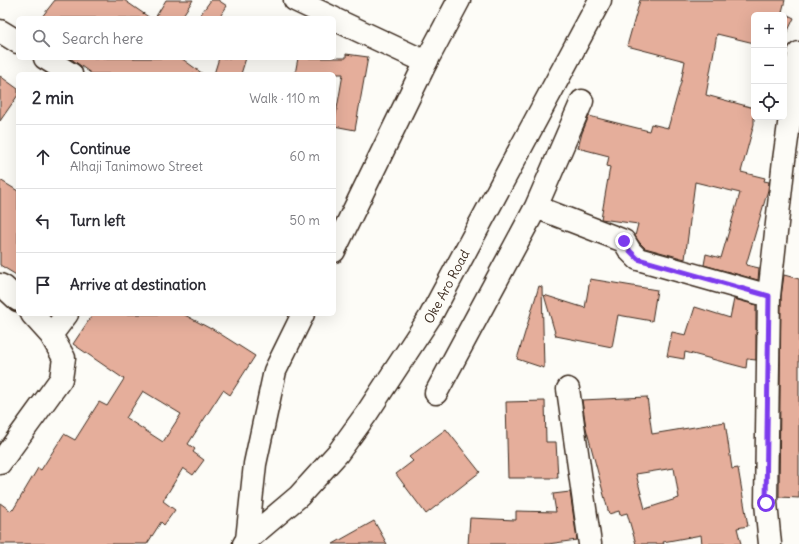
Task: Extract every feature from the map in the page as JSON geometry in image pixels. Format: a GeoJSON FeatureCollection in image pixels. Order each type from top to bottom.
{"type":"FeatureCollection","features":[{"type":"Feature","properties":{"kind":"street"},"geometry":{"type":"LineString","coordinates":[[295,0],[329,16]]}},
{"type":"Feature","properties":{"kind":"street"},"geometry":{"type":"LineString","coordinates":[[336,247],[426,62],[459,0]]}},
{"type":"Feature","properties":{"kind":"street","name":"Oke Aro Road"},"geometry":{"type":"LineString","coordinates":[[248,543],[299,496],[338,452],[367,413],[430,317],[600,0]]}},
{"type":"Feature","properties":{"kind":"street"},"geometry":{"type":"LineString","coordinates":[[336,19],[426,62]]}},
{"type":"Feature","properties":{"kind":"street"},"geometry":{"type":"LineString","coordinates":[[0,32],[16,41]]}},
{"type":"Feature","properties":{"kind":"street"},"geometry":{"type":"LineString","coordinates":[[770,544],[766,503],[769,296],[784,160],[799,58]]}},
{"type":"Feature","properties":{"kind":"street"},"geometry":{"type":"LineString","coordinates":[[47,60],[68,72]]}},
{"type":"Feature","properties":{"kind":"street"},"geometry":{"type":"LineString","coordinates":[[436,394],[536,208],[582,101]]}},
{"type":"Feature","properties":{"kind":"street"},"geometry":{"type":"LineString","coordinates":[[536,208],[624,241],[630,251],[638,259],[769,296]]}},
{"type":"Feature","properties":{"kind":"street"},"geometry":{"type":"LineString","coordinates":[[0,285],[16,298]]}},
{"type":"Feature","properties":{"kind":"street"},"geometry":{"type":"LineString","coordinates":[[0,463],[61,379],[64,358],[51,336],[34,316]]}},
{"type":"Feature","properties":{"kind":"street"},"geometry":{"type":"LineString","coordinates":[[51,336],[65,316]]}},
{"type":"Feature","properties":{"kind":"street","name":"Oke Aro Road"},"geometry":{"type":"LineString","coordinates":[[248,543],[255,464],[275,371],[302,316]]}},
{"type":"Feature","properties":{"kind":"street"},"geometry":{"type":"LineString","coordinates":[[568,389],[590,544]]}},
{"type":"Feature","properties":{"kind":"building"},"geometry":{"type":"Polygon","coordinates":[[[55,0],[124,0],[147,16],[43,16],[55,0]]]}},
{"type":"Feature","properties":{"kind":"building"},"geometry":{"type":"Polygon","coordinates":[[[166,0],[193,0],[182,16],[156,16],[166,0]]]}},
{"type":"Feature","properties":{"kind":"building"},"geometry":{"type":"Polygon","coordinates":[[[211,0],[218,0],[227,6],[220,16],[199,16],[211,0]]]}},
{"type":"Feature","properties":{"kind":"building"},"geometry":{"type":"Polygon","coordinates":[[[640,0],[785,0],[782,12],[751,12],[751,42],[717,34],[706,95],[751,107],[751,120],[754,120],[754,124],[741,172],[765,178],[764,181],[769,182],[746,265],[759,268],[758,280],[704,265],[706,254],[721,258],[740,193],[695,182],[685,259],[645,248],[635,236],[638,224],[601,219],[610,167],[607,166],[609,156],[578,148],[589,116],[649,131],[651,124],[668,128],[681,82],[685,61],[627,46],[640,0]]]}},
{"type":"Feature","properties":{"kind":"building"},"geometry":{"type":"Polygon","coordinates":[[[787,14],[794,18],[787,33],[787,14]]]}},
{"type":"Feature","properties":{"kind":"building"},"geometry":{"type":"Polygon","coordinates":[[[346,54],[368,57],[355,130],[336,126],[336,114],[343,74],[336,74],[336,72],[295,72],[298,60],[336,60],[336,58],[346,58],[346,54]]]}},
{"type":"Feature","properties":{"kind":"building"},"geometry":{"type":"Polygon","coordinates":[[[73,60],[184,60],[200,72],[89,72],[73,60]]]}},
{"type":"Feature","properties":{"kind":"building"},"geometry":{"type":"Polygon","coordinates":[[[218,60],[245,60],[242,72],[215,72],[218,60]]]}},
{"type":"Feature","properties":{"kind":"building"},"geometry":{"type":"Polygon","coordinates":[[[0,76],[16,88],[16,98],[0,121],[0,76]]]}},
{"type":"Feature","properties":{"kind":"building"},"geometry":{"type":"Polygon","coordinates":[[[0,180],[16,190],[16,275],[0,265],[0,180]]]}},
{"type":"Feature","properties":{"kind":"building"},"geometry":{"type":"Polygon","coordinates":[[[784,275],[799,279],[799,498],[779,497],[781,297],[784,275]]]}},
{"type":"Feature","properties":{"kind":"building"},"geometry":{"type":"Polygon","coordinates":[[[590,279],[657,290],[652,321],[618,315],[612,347],[556,336],[544,295],[585,308],[590,279]]]}},
{"type":"Feature","properties":{"kind":"building"},"geometry":{"type":"Polygon","coordinates":[[[539,286],[542,287],[544,368],[517,359],[539,286]]]}},
{"type":"Feature","properties":{"kind":"building"},"geometry":{"type":"Polygon","coordinates":[[[734,299],[756,305],[756,360],[747,359],[746,368],[685,352],[684,359],[667,356],[672,332],[686,335],[695,307],[730,318],[734,299]]]}},
{"type":"Feature","properties":{"kind":"building"},"geometry":{"type":"Polygon","coordinates":[[[92,316],[187,316],[211,328],[255,356],[230,395],[223,390],[188,444],[195,449],[193,452],[204,460],[193,475],[183,468],[163,501],[175,510],[164,525],[161,522],[147,544],[0,544],[0,503],[11,511],[12,509],[13,510],[38,468],[41,470],[64,434],[75,440],[99,402],[107,406],[124,379],[73,344],[92,316]],[[143,391],[126,418],[163,442],[181,414],[143,391]]]}},
{"type":"Feature","properties":{"kind":"building"},"geometry":{"type":"Polygon","coordinates":[[[647,397],[652,434],[725,422],[732,469],[738,468],[748,526],[737,528],[741,544],[702,544],[701,535],[663,542],[664,544],[636,544],[627,513],[620,515],[619,511],[609,514],[586,428],[582,400],[647,397]],[[674,468],[636,474],[645,509],[679,498],[674,468]]]}},
{"type":"Feature","properties":{"kind":"building"},"geometry":{"type":"Polygon","coordinates":[[[545,401],[546,442],[556,442],[558,478],[508,478],[506,402],[545,401]]]}},
{"type":"Feature","properties":{"kind":"building"},"geometry":{"type":"Polygon","coordinates":[[[446,429],[480,472],[426,514],[396,474],[413,461],[409,457],[446,429]]]}},
{"type":"Feature","properties":{"kind":"building"},"geometry":{"type":"Polygon","coordinates":[[[570,492],[577,540],[548,544],[468,544],[470,518],[516,520],[516,511],[556,512],[553,494],[570,492]]]}},
{"type":"Feature","properties":{"kind":"building"},"geometry":{"type":"Polygon","coordinates":[[[374,521],[387,544],[333,544],[374,521]]]}},
{"type":"Feature","properties":{"kind":"route"},"geometry":{"type":"LineString","coordinates":[[624,241],[630,251],[638,259],[769,296],[766,503]]}}]}
